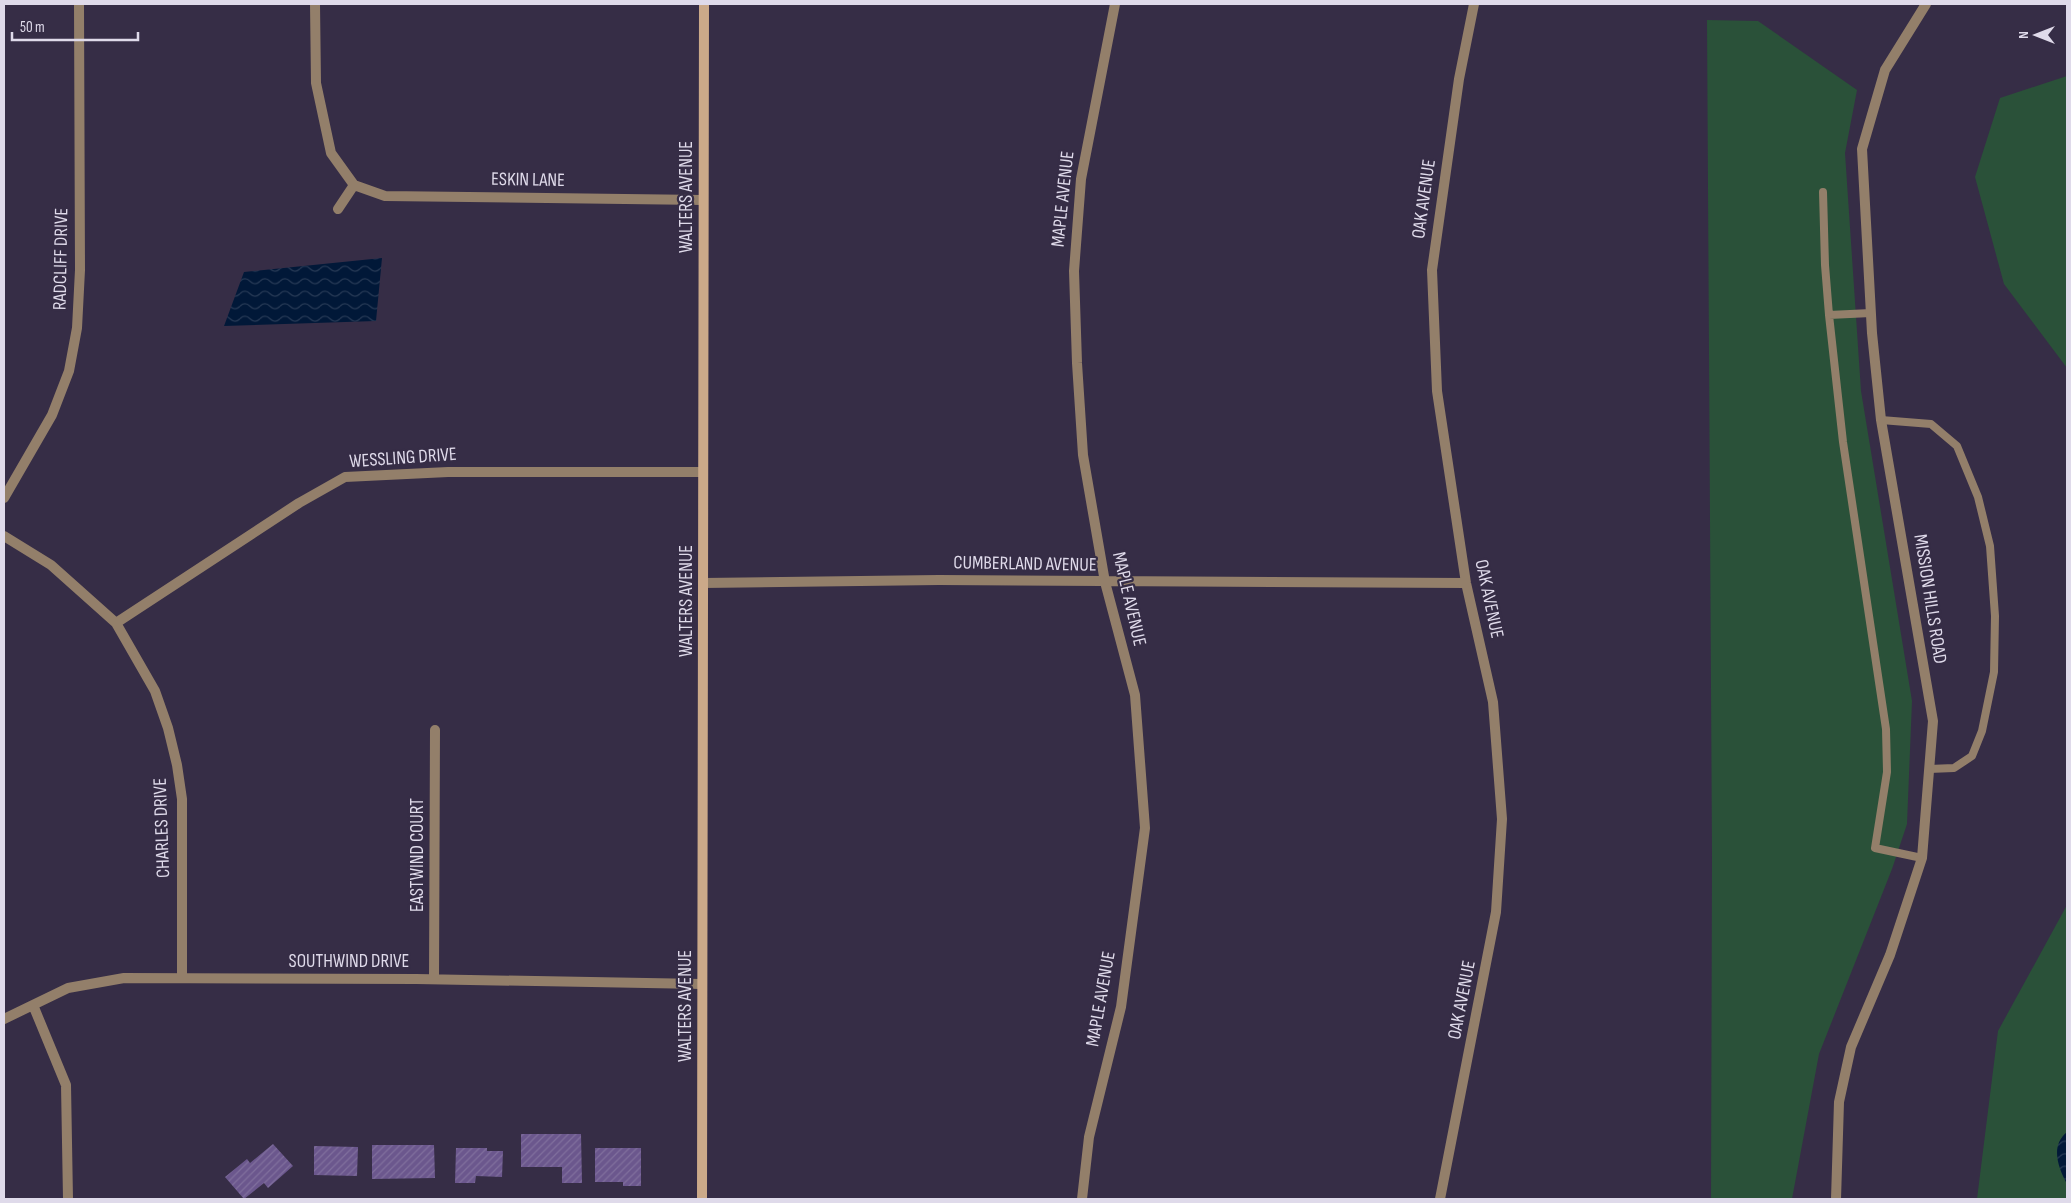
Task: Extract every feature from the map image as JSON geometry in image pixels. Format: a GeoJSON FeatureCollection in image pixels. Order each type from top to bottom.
{"type":"FeatureCollection","features":[{"type":"Feature","properties":{"kind":"main road","name":"WALTERS AVENUE"},"geometry":{"type":"LineString","coordinates":[[702,1199],[704,4]]}},
{"type":"Feature","properties":{"kind":"street","name":"RADCLIFF DRIVE"},"geometry":{"type":"LineString","coordinates":[[4,498],[52,415],[69,371],[77,328],[80,270],[79,4]]}},
{"type":"Feature","properties":{"kind":"street"},"geometry":{"type":"LineString","coordinates":[[315,4],[316,83],[331,153],[354,185],[338,209]]}},
{"type":"Feature","properties":{"kind":"street","name":"MAPLE AVENUE"},"geometry":{"type":"LineString","coordinates":[[1082,1199],[1089,1137],[1121,1006],[1145,828],[1135,695],[1106,582],[1083,455],[1074,271],[1080,178],[1115,4]]}},
{"type":"Feature","properties":{"kind":"street","name":"OAK AVENUE"},"geometry":{"type":"LineString","coordinates":[[1440,1199],[1496,912],[1502,819],[1493,702],[1466,583],[1436,391],[1432,270],[1459,79],[1474,4]]}},
{"type":"Feature","properties":{"kind":"street","name":"MISSION HILLS ROAD"},"geometry":{"type":"LineString","coordinates":[[1836,1199],[1839,1102],[1852,1046],[1890,954],[1922,858],[1929,769],[1932,721],[1881,420],[1871,313],[1862,149],[1885,70],[1924,4]]}},
{"type":"Feature","properties":{"kind":"street","name":"ESKIN LANE"},"geometry":{"type":"LineString","coordinates":[[354,185],[385,196],[703,200]]}},
{"type":"Feature","properties":{"kind":"street","name":"WESSLING DRIVE"},"geometry":{"type":"LineString","coordinates":[[116,623],[299,503],[345,478],[448,472],[703,472]]}},
{"type":"Feature","properties":{"kind":"street","name":"CHARLES DRIVE"},"geometry":{"type":"LineString","coordinates":[[4,536],[51,565],[116,623],[155,691],[168,728],[177,765],[182,799],[182,978]]}},
{"type":"Feature","properties":{"kind":"street","name":"CUMBERLAND AVENUE"},"geometry":{"type":"LineString","coordinates":[[703,583],[938,580],[1466,583]]}},
{"type":"Feature","properties":{"kind":"street","name":"EASTWIND COURT"},"geometry":{"type":"LineString","coordinates":[[434,979],[435,730]]}},
{"type":"Feature","properties":{"kind":"street","name":"SOUTHWIND DRIVE"},"geometry":{"type":"LineString","coordinates":[[4,1018],[68,988],[124,978],[434,979],[702,984]]}},
{"type":"Feature","properties":{"kind":"street"},"geometry":{"type":"LineString","coordinates":[[33,1005],[66,1085],[68,1199]]}},
{"type":"Feature","properties":{"kind":"lane"},"geometry":{"type":"LineString","coordinates":[[1824,192],[1825,265],[1843,442],[1886,729],[1887,772],[1875,848],[1922,858]]}},
{"type":"Feature","properties":{"kind":"lane"},"geometry":{"type":"LineString","coordinates":[[1829,315],[1871,313]]}},
{"type":"Feature","properties":{"kind":"lane"},"geometry":{"type":"LineString","coordinates":[[1881,420],[1931,424],[1957,446],[1978,497],[1990,546],[1995,616],[1994,672],[1982,731],[1972,756],[1954,768],[1929,769]]}},
{"type":"Feature","properties":{"kind":"green space"},"geometry":{"type":"Polygon","coordinates":[[[1707,20],[1758,21],[1857,90],[1845,153],[1861,391],[1912,701],[1907,824],[1892,869],[1819,1054],[1792,1199],[1711,1199],[1712,855],[1707,20]]]}},
{"type":"Feature","properties":{"kind":"green space"},"geometry":{"type":"Polygon","coordinates":[[[2067,76],[2067,368],[2004,284],[1975,177],[2000,98],[2067,76]]]}},
{"type":"Feature","properties":{"kind":"green space"},"geometry":{"type":"Polygon","coordinates":[[[2067,905],[2067,1199],[1977,1199],[1998,1031],[2067,905]]]}},
{"type":"Feature","properties":{"kind":"water"},"geometry":{"type":"Polygon","coordinates":[[[382,258],[376,321],[224,326],[244,272],[382,258]]]}},
{"type":"Feature","properties":{"kind":"water"},"geometry":{"type":"Polygon","coordinates":[[[2067,1132],[2067,1184],[2061,1171],[2057,1150],[2067,1132]]]}},
{"type":"Feature","properties":{"kind":"building"},"geometry":{"type":"Polygon","coordinates":[[[521,1134],[581,1134],[582,1183],[562,1183],[562,1167],[521,1167],[521,1134]]]}},
{"type":"Feature","properties":{"kind":"building"},"geometry":{"type":"Polygon","coordinates":[[[273,1144],[293,1166],[268,1188],[264,1183],[244,1199],[225,1177],[247,1159],[250,1163],[273,1144]]]}},
{"type":"Feature","properties":{"kind":"building"},"geometry":{"type":"Polygon","coordinates":[[[372,1145],[434,1145],[435,1178],[372,1179],[372,1145]]]}},
{"type":"Feature","properties":{"kind":"building"},"geometry":{"type":"Polygon","coordinates":[[[314,1146],[358,1147],[357,1176],[314,1175],[314,1146]]]}},
{"type":"Feature","properties":{"kind":"building"},"geometry":{"type":"Polygon","coordinates":[[[456,1148],[487,1148],[487,1151],[503,1151],[502,1177],[476,1176],[475,1183],[455,1183],[456,1148]]]}},
{"type":"Feature","properties":{"kind":"building"},"geometry":{"type":"Polygon","coordinates":[[[595,1148],[641,1148],[641,1186],[623,1186],[623,1182],[595,1182],[595,1148]]]}}]}
